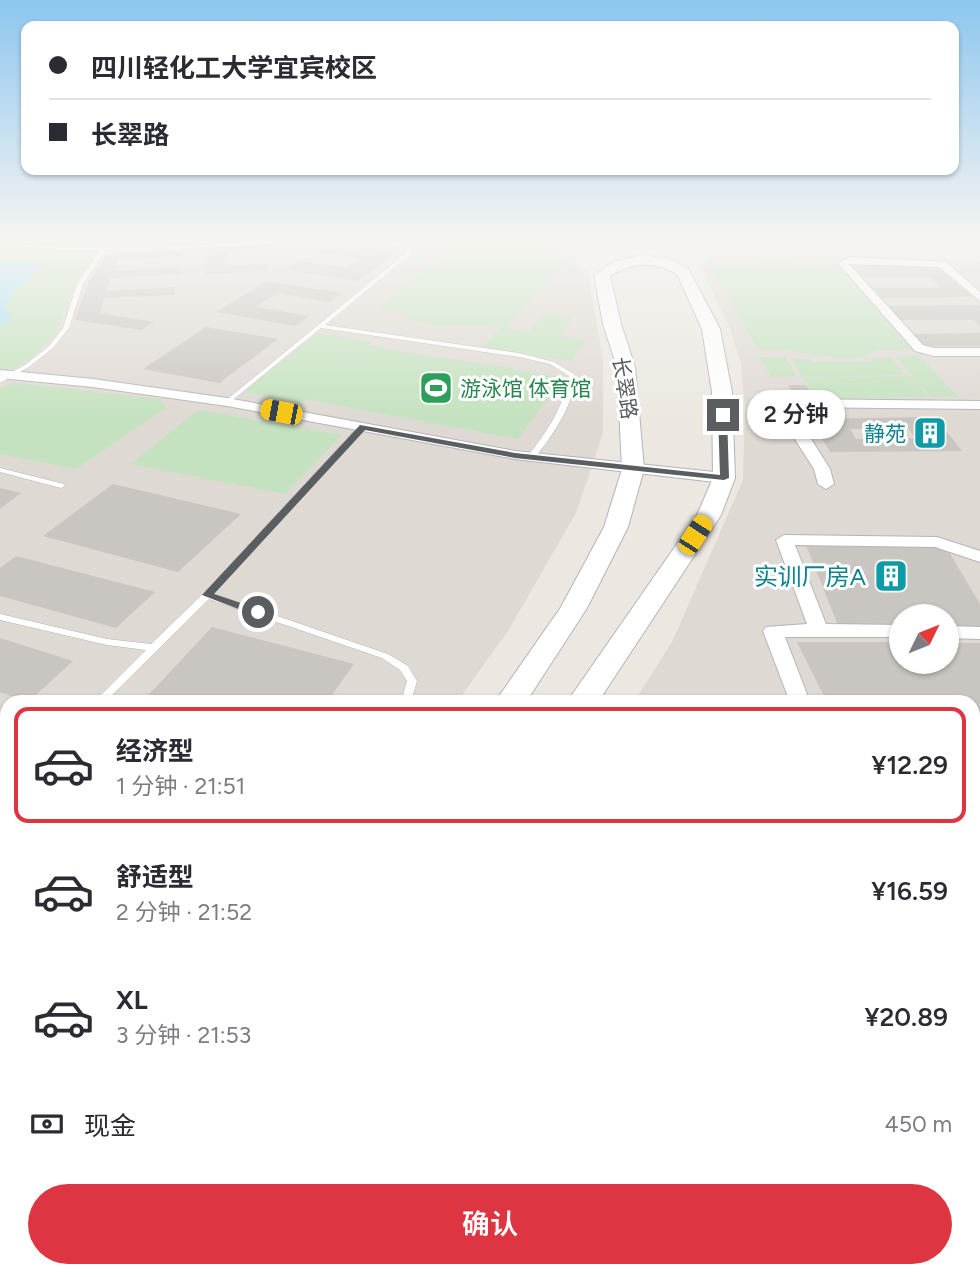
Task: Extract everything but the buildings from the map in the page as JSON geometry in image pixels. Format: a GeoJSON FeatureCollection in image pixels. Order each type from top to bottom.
{"type":"FeatureCollection","features":[{"type":"Feature","properties":{"kind":"main road","name":"长翠路"},"geometry":{"type":"LineString","coordinates":[[515,695],[580,597],[616,527],[633,469],[626,367],[607,299]]}},
{"type":"Feature","properties":{"kind":"main road","name":"长翠路"},"geometry":{"type":"LineString","coordinates":[[587,695],[709,515],[724,478],[722,392],[711,329],[696,299]]}},
{"type":"Feature","properties":{"kind":"street"},"geometry":{"type":"LineString","coordinates":[[875,299],[919,348],[934,352],[980,352]]}},
{"type":"Feature","properties":{"kind":"street"},"geometry":{"type":"LineString","coordinates":[[4,377],[93,383],[227,402],[531,457],[724,478]]}},
{"type":"Feature","properties":{"kind":"street"},"geometry":{"type":"LineString","coordinates":[[826,484],[822,469],[782,408],[787,403],[980,405]]}},
{"type":"Feature","properties":{"kind":"street"},"geometry":{"type":"LineString","coordinates":[[819,630],[784,540],[937,542],[980,557]]}},
{"type":"Feature","properties":{"kind":"street"},"geometry":{"type":"LineString","coordinates":[[797,695],[773,631],[889,631]]}},
{"type":"Feature","properties":{"kind":"street"},"geometry":{"type":"LineString","coordinates":[[959,632],[980,633]]}},
{"type":"Feature","properties":{"kind":"lane"},"geometry":{"type":"LineString","coordinates":[[4,377],[51,347],[66,328],[75,299]]}},
{"type":"Feature","properties":{"kind":"lane"},"geometry":{"type":"LineString","coordinates":[[227,402],[353,299]]}},
{"type":"Feature","properties":{"kind":"lane"},"geometry":{"type":"LineString","coordinates":[[320,326],[519,355],[552,363],[572,375],[571,389],[547,439],[531,457]]}},
{"type":"Feature","properties":{"kind":"lane"},"geometry":{"type":"LineString","coordinates":[[106,695],[207,595],[363,427]]}},
{"type":"Feature","properties":{"kind":"lane"},"geometry":{"type":"LineString","coordinates":[[0,470],[61,486]]}},
{"type":"Feature","properties":{"kind":"lane"},"geometry":{"type":"LineString","coordinates":[[207,595],[385,656],[404,668],[412,681],[408,695]]}},
{"type":"Feature","properties":{"kind":"lane"},"geometry":{"type":"LineString","coordinates":[[0,617],[107,642],[154,648]]}},
{"type":"Feature","properties":{"kind":"shaded area"},"geometry":{"type":"Polygon","coordinates":[[[0,299],[592,299],[603,361],[603,433],[576,513],[508,631],[462,695],[0,695],[0,299]]]}},
{"type":"Feature","properties":{"kind":"shaded area"},"geometry":{"type":"Polygon","coordinates":[[[716,299],[980,299],[980,695],[638,695],[673,640],[743,480],[745,409],[741,364],[730,328],[716,299]]]}},
{"type":"Feature","properties":{"kind":"green space"},"geometry":{"type":"Polygon","coordinates":[[[0,299],[69,299],[56,333],[34,356],[14,369],[0,370],[0,299]]]}},
{"type":"Feature","properties":{"kind":"green space"},"geometry":{"type":"Polygon","coordinates":[[[391,299],[532,299],[505,328],[528,332],[546,313],[574,317],[559,336],[586,340],[571,361],[483,347],[500,328],[480,325],[437,326],[412,320],[401,313],[378,309],[391,299]]]}},
{"type":"Feature","properties":{"kind":"green space"},"geometry":{"type":"Polygon","coordinates":[[[729,299],[866,299],[911,350],[881,349],[860,357],[839,358],[785,350],[758,350],[729,299]]]}},
{"type":"Feature","properties":{"kind":"green space","name":"游泳馆 体育馆"},"geometry":{"type":"Polygon","coordinates":[[[318,333],[371,342],[368,346],[563,377],[518,439],[305,399],[301,403],[243,392],[318,333]]]}},
{"type":"Feature","properties":{"kind":"green space"},"geometry":{"type":"Polygon","coordinates":[[[895,356],[920,356],[958,397],[931,397],[895,356]]]}},
{"type":"Feature","properties":{"kind":"green space"},"geometry":{"type":"Polygon","coordinates":[[[759,357],[785,357],[797,376],[771,377],[759,357]]]}},
{"type":"Feature","properties":{"kind":"green space"},"geometry":{"type":"Polygon","coordinates":[[[891,357],[905,375],[802,377],[791,359],[810,359],[812,362],[873,361],[872,358],[891,357]]]}},
{"type":"Feature","properties":{"kind":"green space"},"geometry":{"type":"Polygon","coordinates":[[[911,376],[929,397],[873,398],[860,381],[872,398],[817,399],[803,378],[911,376]]]}},
{"type":"Feature","properties":{"kind":"green space"},"geometry":{"type":"Polygon","coordinates":[[[14,383],[159,399],[166,407],[76,469],[0,454],[0,388],[14,383]]]}},
{"type":"Feature","properties":{"kind":"green space"},"geometry":{"type":"Polygon","coordinates":[[[198,410],[342,435],[285,494],[131,464],[198,410]]]}},
{"type":"Feature","properties":{"kind":"water"},"geometry":{"type":"Polygon","coordinates":[[[0,299],[10,299],[5,308],[12,316],[0,327],[0,299]]]}},
{"type":"Feature","properties":{"kind":"place","name":"游泳馆 体育馆"},"geometry":{"type":"Point","coordinates":[436,388]}},
{"type":"Feature","properties":{"kind":"place","name":"静苑"},"geometry":{"type":"Point","coordinates":[930,433]}},
{"type":"Feature","properties":{"kind":"place","name":"实训厂房A"},"geometry":{"type":"Point","coordinates":[891,576]}},
{"type":"Feature","properties":{"kind":"route"},"geometry":{"type":"LineString","coordinates":[[258,612],[207,595],[363,427],[515,455],[724,478],[723,415]]}}]}
